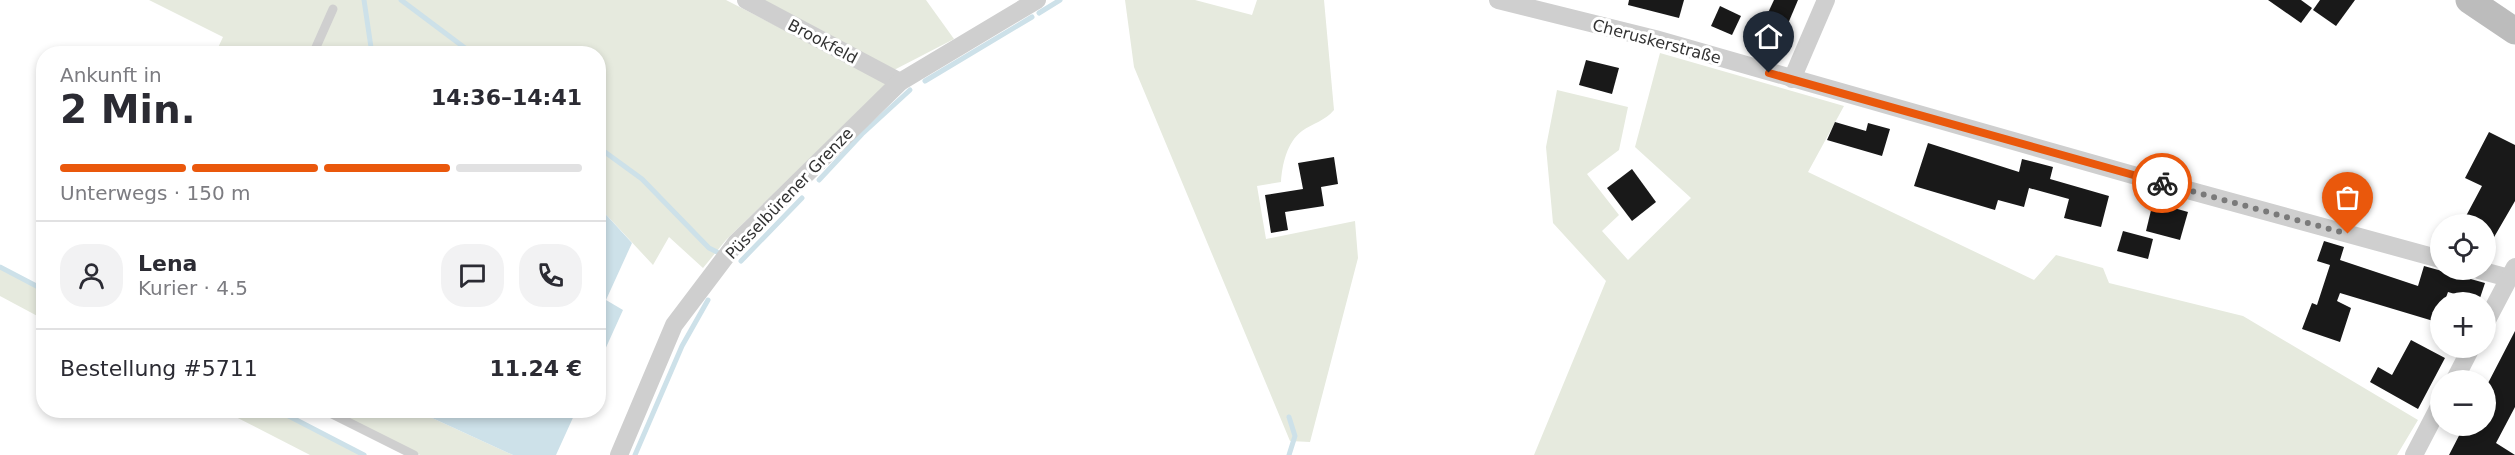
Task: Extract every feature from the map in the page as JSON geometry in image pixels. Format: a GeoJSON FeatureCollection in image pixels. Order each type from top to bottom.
{"type":"FeatureCollection","features":[{"type":"Feature","properties":{"kind":"main road"},"geometry":{"type":"LineString","coordinates":[[2469,0],[2515,31]]}},
{"type":"Feature","properties":{"kind":"street","name":"Brookfeld"},"geometry":{"type":"LineString","coordinates":[[747,0],[900,82]]}},
{"type":"Feature","properties":{"kind":"street","name":"Püsselbürener Grenze"},"geometry":{"type":"LineString","coordinates":[[619,455],[674,325],[736,243],[900,82],[1036,0]]}},
{"type":"Feature","properties":{"kind":"street","name":"Cheruskerstraße"},"geometry":{"type":"LineString","coordinates":[[1498,0],[1655,39],[2430,256]]}},
{"type":"Feature","properties":{"kind":"street"},"geometry":{"type":"LineString","coordinates":[[1792,79],[1826,0]]}},
{"type":"Feature","properties":{"kind":"street"},"geometry":{"type":"LineString","coordinates":[[2496,272],[2512,273],[2496,303]]}},
{"type":"Feature","properties":{"kind":"street"},"geometry":{"type":"LineString","coordinates":[[2414,455],[2430,424]]}},
{"type":"Feature","properties":{"kind":"lane"},"geometry":{"type":"LineString","coordinates":[[317,46],[333,9]]}},
{"type":"Feature","properties":{"kind":"lane"},"geometry":{"type":"LineString","coordinates":[[340,418],[414,455]]}},
{"type":"Feature","properties":{"kind":"shaded area"},"geometry":{"type":"Polygon","coordinates":[[[149,0],[726,0],[887,83],[726,240],[703,268],[669,237],[653,265],[606,215],[606,46],[219,46],[223,37],[149,0]]]}},
{"type":"Feature","properties":{"kind":"shaded area"},"geometry":{"type":"Polygon","coordinates":[[[761,0],[926,0],[954,39],[894,70],[761,0]]]}},
{"type":"Feature","properties":{"kind":"shaded area"},"geometry":{"type":"Polygon","coordinates":[[[1125,0],[1195,0],[1252,15],[1257,0],[1324,0],[1334,110],[1327,117],[1302,131],[1293,141],[1284,161],[1281,182],[1257,186],[1266,239],[1355,221],[1358,258],[1310,442],[1290,441],[1134,67],[1125,0]]]}},
{"type":"Feature","properties":{"kind":"shaded area"},"geometry":{"type":"Polygon","coordinates":[[[1660,53],[1844,106],[1808,172],[2034,280],[2056,255],[2103,268],[2109,283],[2243,316],[2418,420],[2397,455],[1534,455],[1606,281],[1553,223],[1546,147],[1557,90],[1628,107],[1619,150],[1587,174],[1619,215],[1602,231],[1628,260],[1691,198],[1635,147],[1660,53]]]}},
{"type":"Feature","properties":{"kind":"shaded area"},"geometry":{"type":"Polygon","coordinates":[[[606,215],[632,243],[606,300],[606,215]]]}},
{"type":"Feature","properties":{"kind":"shaded area"},"geometry":{"type":"Polygon","coordinates":[[[0,268],[36,286],[36,315],[0,296],[0,268]]]}},
{"type":"Feature","properties":{"kind":"shaded area"},"geometry":{"type":"Polygon","coordinates":[[[606,300],[623,310],[606,348],[606,300]]]}},
{"type":"Feature","properties":{"kind":"shaded area"},"geometry":{"type":"Polygon","coordinates":[[[238,418],[295,418],[367,455],[310,455],[238,418]]]}},
{"type":"Feature","properties":{"kind":"shaded area"},"geometry":{"type":"Polygon","coordinates":[[[347,418],[432,418],[513,455],[420,455],[347,418]]]}},
{"type":"Feature","properties":{"kind":"shaded area"},"geometry":{"type":"Polygon","coordinates":[[[432,418],[573,418],[556,455],[513,455],[432,418]]]}},
{"type":"Feature","properties":{"kind":"building"},"geometry":{"type":"Polygon","coordinates":[[[1629,0],[1684,0],[1679,18],[1628,5],[1629,0]]]}},
{"type":"Feature","properties":{"kind":"building"},"geometry":{"type":"Polygon","coordinates":[[[1774,0],[1798,0],[1787,26],[1766,17],[1774,0]]]}},
{"type":"Feature","properties":{"kind":"building"},"geometry":{"type":"Polygon","coordinates":[[[2268,0],[2301,0],[2312,8],[2301,23],[2268,0]]]}},
{"type":"Feature","properties":{"kind":"building"},"geometry":{"type":"Polygon","coordinates":[[[2320,0],[2355,0],[2336,26],[2313,10],[2320,0]]]}},
{"type":"Feature","properties":{"kind":"building"},"geometry":{"type":"Polygon","coordinates":[[[1720,6],[1741,16],[1732,35],[1711,26],[1720,6]]]}},
{"type":"Feature","properties":{"kind":"building"},"geometry":{"type":"Polygon","coordinates":[[[1586,60],[1619,68],[1612,94],[1579,85],[1586,60]]]}},
{"type":"Feature","properties":{"kind":"building"},"geometry":{"type":"Polygon","coordinates":[[[1835,122],[1866,131],[1868,123],[1890,129],[1882,156],[1827,140],[1835,122]]]}},
{"type":"Feature","properties":{"kind":"building"},"geometry":{"type":"Polygon","coordinates":[[[2489,132],[2515,145],[2515,201],[2496,234],[2496,214],[2467,214],[2482,186],[2465,178],[2489,132]]]}},
{"type":"Feature","properties":{"kind":"building"},"geometry":{"type":"Polygon","coordinates":[[[1928,143],[2019,172],[2022,159],[2053,167],[2050,179],[2109,196],[2101,227],[2064,218],[2069,199],[2029,188],[2024,207],[1998,200],[1995,210],[1914,186],[1928,143]]]}},
{"type":"Feature","properties":{"kind":"building"},"geometry":{"type":"Polygon","coordinates":[[[1334,157],[1338,184],[1321,187],[1324,206],[1285,212],[1288,230],[1271,233],[1265,195],[1303,189],[1298,163],[1334,157]]]}},
{"type":"Feature","properties":{"kind":"building"},"geometry":{"type":"Polygon","coordinates":[[[1632,169],[1656,202],[1632,221],[1607,188],[1632,169]]]}},
{"type":"Feature","properties":{"kind":"building"},"geometry":{"type":"Polygon","coordinates":[[[2153,202],[2188,212],[2180,240],[2146,231],[2153,202]]]}},
{"type":"Feature","properties":{"kind":"building"},"geometry":{"type":"Polygon","coordinates":[[[2123,231],[2153,239],[2148,259],[2117,251],[2123,231]]]}},
{"type":"Feature","properties":{"kind":"building"},"geometry":{"type":"Polygon","coordinates":[[[2324,241],[2344,247],[2340,260],[2418,286],[2424,266],[2430,268],[2430,280],[2474,280],[2485,283],[2482,292],[2430,292],[2430,320],[2340,293],[2337,301],[2351,308],[2340,342],[2302,329],[2312,303],[2317,305],[2330,265],[2317,261],[2324,241]]]}},
{"type":"Feature","properties":{"kind":"building"},"geometry":{"type":"Polygon","coordinates":[[[2515,331],[2515,407],[2496,443],[2515,455],[2449,455],[2459,436],[2496,436],[2495,370],[2515,331]]]}},
{"type":"Feature","properties":{"kind":"building"},"geometry":{"type":"Polygon","coordinates":[[[2411,340],[2430,350],[2430,358],[2445,358],[2439,370],[2430,370],[2430,386],[2418,409],[2370,382],[2378,367],[2392,375],[2411,340]]]}},
{"type":"Feature","properties":{"kind":"waterway"},"geometry":{"type":"LineString","coordinates":[[364,0],[371,46]]}},
{"type":"Feature","properties":{"kind":"waterway"},"geometry":{"type":"LineString","coordinates":[[401,0],[462,46]]}},
{"type":"Feature","properties":{"kind":"waterway"},"geometry":{"type":"LineString","coordinates":[[1039,13],[1060,0]]}},
{"type":"Feature","properties":{"kind":"waterway"},"geometry":{"type":"LineString","coordinates":[[925,81],[1032,17]]}},
{"type":"Feature","properties":{"kind":"waterway"},"geometry":{"type":"LineString","coordinates":[[819,180],[862,134],[910,90]]}},
{"type":"Feature","properties":{"kind":"waterway"},"geometry":{"type":"LineString","coordinates":[[606,153],[642,179],[709,248],[717,252]]}},
{"type":"Feature","properties":{"kind":"waterway"},"geometry":{"type":"LineString","coordinates":[[741,261],[802,198]]}},
{"type":"Feature","properties":{"kind":"waterway"},"geometry":{"type":"LineString","coordinates":[[0,267],[36,286]]}},
{"type":"Feature","properties":{"kind":"waterway"},"geometry":{"type":"LineString","coordinates":[[635,455],[682,346],[708,300]]}},
{"type":"Feature","properties":{"kind":"waterway"},"geometry":{"type":"LineString","coordinates":[[1289,417],[1295,436],[1289,455]]}},
{"type":"Feature","properties":{"kind":"waterway"},"geometry":{"type":"LineString","coordinates":[[293,418],[364,455]]}},
{"type":"Feature","properties":{"kind":"way so far"},"geometry":{"type":"LineString","coordinates":[[2162,183],[2348,234]]}},
{"type":"Feature","properties":{"kind":"route"},"geometry":{"type":"LineString","coordinates":[[1769,73],[2162,183]]}}]}
